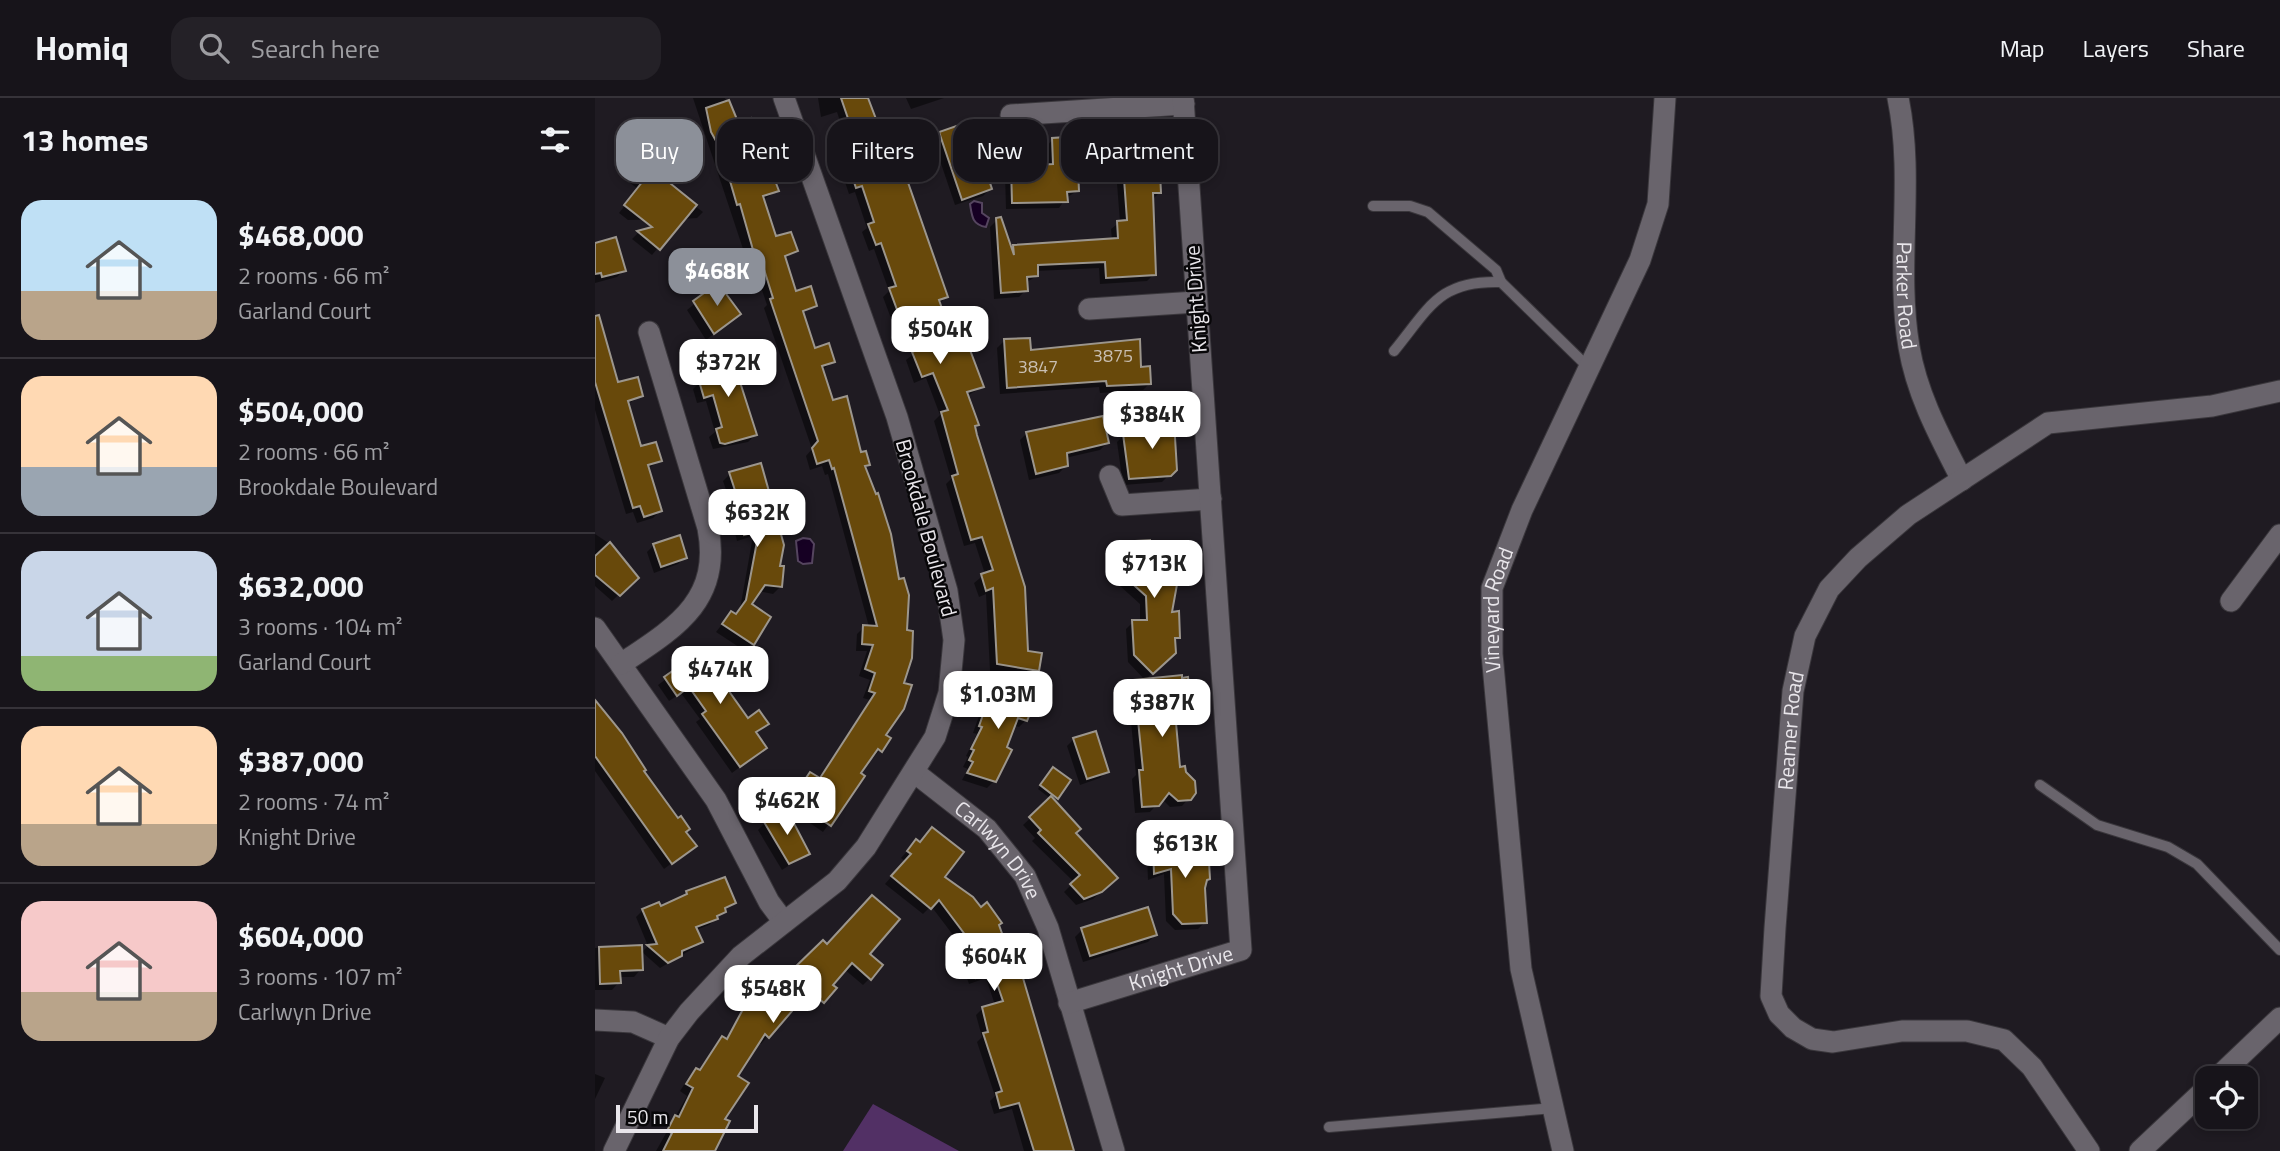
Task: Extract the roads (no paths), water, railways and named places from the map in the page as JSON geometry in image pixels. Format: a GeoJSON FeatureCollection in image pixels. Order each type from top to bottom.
{"type":"FeatureCollection","features":[{"type":"Feature","properties":{"kind":"street","name":"Brookdale Boulevard"},"geometry":{"type":"LineString","coordinates":[[614,1151],[669,1038],[727,970],[837,881],[853,863],[915,772],[935,737],[949,693],[954,640],[947,591],[897,417],[784,98]]}},
{"type":"Feature","properties":{"kind":"street","name":"Vineyard Road"},"geometry":{"type":"LineString","coordinates":[[1563,1151],[1521,969],[1492,654],[1492,588],[1522,510],[1640,260],[1658,204],[1665,98]]}},
{"type":"Feature","properties":{"kind":"street","name":"Parker Road"},"geometry":{"type":"LineString","coordinates":[[1898,98],[1904,159],[1904,308],[1909,350],[1927,409],[1962,480]]}},
{"type":"Feature","properties":{"kind":"street"},"geometry":{"type":"LineString","coordinates":[[1011,115],[1184,101]]}},
{"type":"Feature","properties":{"kind":"street","name":"Knight Drive"},"geometry":{"type":"LineString","coordinates":[[1069,1003],[1241,950],[1184,101]]}},
{"type":"Feature","properties":{"kind":"street"},"geometry":{"type":"LineString","coordinates":[[1089,309],[1196,302]]}},
{"type":"Feature","properties":{"kind":"street"},"geometry":{"type":"LineString","coordinates":[[621,664],[691,611],[706,587],[711,559],[708,528],[649,332]]}},
{"type":"Feature","properties":{"kind":"street","name":"Reamer Road"},"geometry":{"type":"LineString","coordinates":[[2089,1151],[2032,1067],[2004,1040],[1967,1031],[1902,1031],[1833,1042],[1812,1038],[1793,1028],[1779,1014],[1771,996],[1793,691],[1805,636],[1829,589],[1858,558],[1907,514],[2049,423],[2211,405],[2280,391]]}},
{"type":"Feature","properties":{"kind":"street"},"geometry":{"type":"LineString","coordinates":[[1110,476],[1122,505],[1211,499]]}},
{"type":"Feature","properties":{"kind":"street"},"geometry":{"type":"LineString","coordinates":[[2231,601],[2280,535]]}},
{"type":"Feature","properties":{"kind":"street"},"geometry":{"type":"LineString","coordinates":[[595,628],[716,800],[769,902],[784,922]]}},
{"type":"Feature","properties":{"kind":"street","name":"Carlwyn Drive"},"geometry":{"type":"LineString","coordinates":[[915,772],[987,829],[1025,876],[1048,928],[1114,1151]]}},
{"type":"Feature","properties":{"kind":"street"},"geometry":{"type":"LineString","coordinates":[[2230,1066],[2280,1018]]}},
{"type":"Feature","properties":{"kind":"street"},"geometry":{"type":"LineString","coordinates":[[595,1020],[633,1022],[669,1038]]}},
{"type":"Feature","properties":{"kind":"street"},"geometry":{"type":"LineString","coordinates":[[2140,1151],[2195,1099]]}},
{"type":"Feature","properties":{"kind":"lane"},"geometry":{"type":"LineString","coordinates":[[1373,206],[1410,206],[1428,212],[1496,270],[1501,282],[1589,368]]}},
{"type":"Feature","properties":{"kind":"lane"},"geometry":{"type":"LineString","coordinates":[[1394,351],[1441,294],[1472,281],[1501,282]]}},
{"type":"Feature","properties":{"kind":"lane"},"geometry":{"type":"LineString","coordinates":[[2040,785],[2097,825],[2168,847],[2197,864],[2280,950]]}},
{"type":"Feature","properties":{"kind":"lane"},"geometry":{"type":"LineString","coordinates":[[1329,1127],[1554,1108]]}}]}
